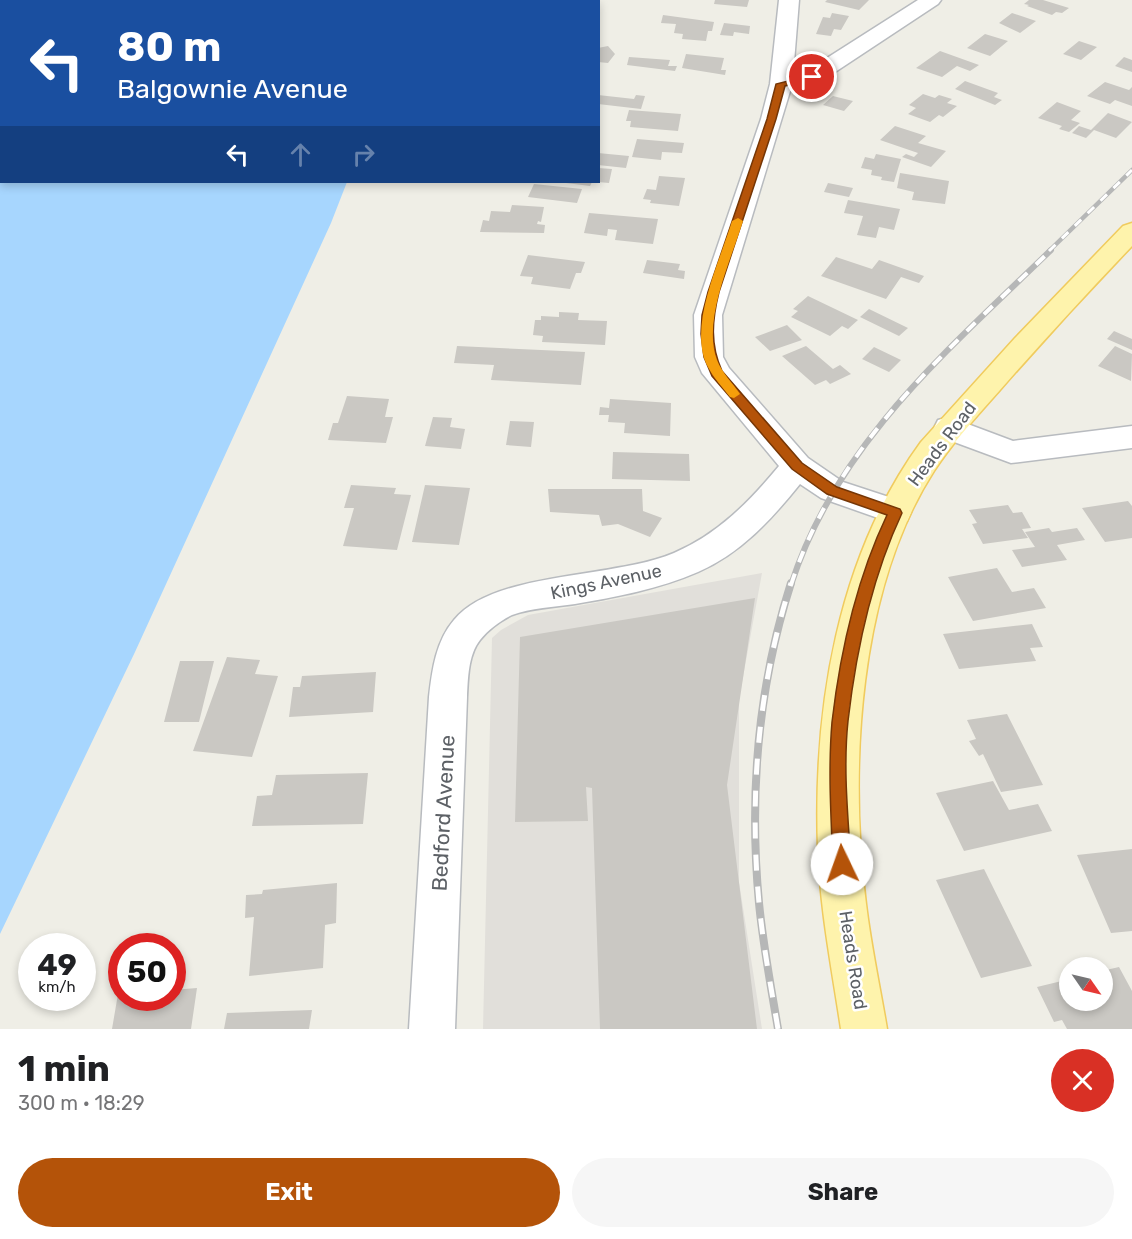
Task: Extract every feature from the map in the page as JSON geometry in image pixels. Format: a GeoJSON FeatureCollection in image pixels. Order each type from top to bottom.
{"type":"FeatureCollection","features":[{"type":"Feature","properties":{"kind":"main road","name":"Heads Road"},"geometry":{"type":"LineString","coordinates":[[864,1029],[844,903],[839,806],[840,723],[849,662],[863,602],[882,541],[917,473],[949,428],[1132,231]]}},
{"type":"Feature","properties":{"kind":"street"},"geometry":{"type":"LineString","coordinates":[[789,0],[781,84],[772,119],[708,315],[707,334],[710,357],[717,373],[797,466],[832,490],[895,513]]}},
{"type":"Feature","properties":{"kind":"street"},"geometry":{"type":"LineString","coordinates":[[781,84],[812,77],[931,0]]}},
{"type":"Feature","properties":{"kind":"street"},"geometry":{"type":"LineString","coordinates":[[949,428],[1011,452],[1132,437]]}},
{"type":"Feature","properties":{"kind":"street","name":"Kings Avenue"},"geometry":{"type":"LineString","coordinates":[[488,611],[506,602],[652,575],[703,554],[738,531],[767,503],[797,466]]}},
{"type":"Feature","properties":{"kind":"street","name":"Bedford Avenue"},"geometry":{"type":"LineString","coordinates":[[432,1029],[451,660],[458,641],[468,626],[488,611]]}},
{"type":"Feature","properties":{"kind":"shaded area"},"geometry":{"type":"Polygon","coordinates":[[[762,573],[739,699],[739,882],[762,1029],[483,1029],[492,638],[501,630],[528,615],[762,573]]]}},
{"type":"Feature","properties":{"kind":"water"},"geometry":{"type":"Polygon","coordinates":[[[0,183],[347,183],[331,223],[135,652],[0,934],[0,183]]]}},
{"type":"Feature","properties":{"kind":"building"},"geometry":{"type":"Polygon","coordinates":[[[715,0],[749,0],[747,7],[714,4],[715,0]]]}},
{"type":"Feature","properties":{"kind":"building"},"geometry":{"type":"Polygon","coordinates":[[[827,0],[869,0],[859,10],[825,2],[827,0]]]}},
{"type":"Feature","properties":{"kind":"building"},"geometry":{"type":"Polygon","coordinates":[[[1029,0],[1043,0],[1069,8],[1062,13],[1056,12],[1052,15],[1024,4],[1029,0]]]}},
{"type":"Feature","properties":{"kind":"building"},"geometry":{"type":"Polygon","coordinates":[[[832,13],[849,16],[841,30],[834,29],[831,36],[816,34],[823,17],[830,18],[832,13]]]}},
{"type":"Feature","properties":{"kind":"building"},"geometry":{"type":"Polygon","coordinates":[[[1012,13],[1036,21],[1020,33],[999,23],[1012,13]]]}},
{"type":"Feature","properties":{"kind":"building"},"geometry":{"type":"Polygon","coordinates":[[[663,15],[714,22],[712,31],[708,31],[706,41],[682,39],[683,34],[674,33],[676,24],[661,23],[663,15]]]}},
{"type":"Feature","properties":{"kind":"building"},"geometry":{"type":"Polygon","coordinates":[[[724,23],[750,26],[749,34],[734,32],[733,36],[720,35],[724,23]]]}},
{"type":"Feature","properties":{"kind":"building"},"geometry":{"type":"Polygon","coordinates":[[[985,34],[1008,41],[990,56],[967,48],[985,34]]]}},
{"type":"Feature","properties":{"kind":"building"},"geometry":{"type":"Polygon","coordinates":[[[1079,41],[1097,47],[1081,60],[1063,54],[1079,41]]]}},
{"type":"Feature","properties":{"kind":"building"},"geometry":{"type":"Polygon","coordinates":[[[608,46],[615,54],[608,63],[600,62],[600,48],[608,46]]]}},
{"type":"Feature","properties":{"kind":"building"},"geometry":{"type":"Polygon","coordinates":[[[940,51],[979,65],[970,71],[957,66],[942,77],[916,68],[940,51]]]}},
{"type":"Feature","properties":{"kind":"building"},"geometry":{"type":"Polygon","coordinates":[[[686,54],[724,58],[721,70],[726,70],[725,75],[682,68],[686,54]]]}},
{"type":"Feature","properties":{"kind":"building"},"geometry":{"type":"Polygon","coordinates":[[[629,57],[670,60],[668,66],[677,66],[675,71],[627,65],[629,57]]]}},
{"type":"Feature","properties":{"kind":"building"},"geometry":{"type":"Polygon","coordinates":[[[1124,57],[1132,60],[1132,72],[1115,66],[1124,57]]]}},
{"type":"Feature","properties":{"kind":"building"},"geometry":{"type":"Polygon","coordinates":[[[965,81],[998,93],[994,97],[1002,100],[995,105],[955,89],[965,81]]]}},
{"type":"Feature","properties":{"kind":"building"},"geometry":{"type":"Polygon","coordinates":[[[1105,82],[1129,90],[1132,87],[1132,106],[1115,100],[1110,104],[1087,96],[1105,82]]]}},
{"type":"Feature","properties":{"kind":"building"},"geometry":{"type":"Polygon","coordinates":[[[923,94],[935,98],[939,95],[952,99],[947,103],[957,106],[943,117],[939,115],[930,122],[908,114],[916,108],[909,105],[923,94]]]}},
{"type":"Feature","properties":{"kind":"building"},"geometry":{"type":"Polygon","coordinates":[[[600,95],[634,99],[636,95],[645,96],[641,109],[600,104],[600,95]]]}},
{"type":"Feature","properties":{"kind":"building"},"geometry":{"type":"Polygon","coordinates":[[[833,96],[853,101],[844,111],[823,105],[833,96]]]}},
{"type":"Feature","properties":{"kind":"building"},"geometry":{"type":"Polygon","coordinates":[[[1057,102],[1081,111],[1071,120],[1080,123],[1069,132],[1059,129],[1062,126],[1038,118],[1057,102]]]}},
{"type":"Feature","properties":{"kind":"building"},"geometry":{"type":"Polygon","coordinates":[[[629,110],[681,114],[678,131],[630,127],[631,121],[626,121],[629,110]]]}},
{"type":"Feature","properties":{"kind":"building"},"geometry":{"type":"Polygon","coordinates":[[[1108,113],[1132,122],[1116,138],[1094,130],[1086,138],[1072,133],[1079,126],[1091,130],[1108,113]]]}},
{"type":"Feature","properties":{"kind":"building"},"geometry":{"type":"Polygon","coordinates":[[[895,126],[926,136],[918,143],[946,151],[931,167],[902,157],[906,154],[914,157],[918,153],[880,140],[895,126]]]}},
{"type":"Feature","properties":{"kind":"building"},"geometry":{"type":"Polygon","coordinates":[[[637,139],[684,143],[682,153],[662,152],[661,160],[632,157],[637,139]]]}},
{"type":"Feature","properties":{"kind":"building"},"geometry":{"type":"Polygon","coordinates":[[[600,153],[629,156],[626,168],[600,165],[600,153]]]}},
{"type":"Feature","properties":{"kind":"building"},"geometry":{"type":"Polygon","coordinates":[[[876,154],[901,159],[894,182],[881,180],[882,177],[871,175],[872,170],[861,168],[865,157],[874,159],[876,154]]]}},
{"type":"Feature","properties":{"kind":"building"},"geometry":{"type":"Polygon","coordinates":[[[600,168],[612,169],[609,183],[600,182],[600,168]]]}},
{"type":"Feature","properties":{"kind":"building"},"geometry":{"type":"Polygon","coordinates":[[[900,173],[949,181],[945,204],[912,200],[914,192],[897,188],[900,173]]]}},
{"type":"Feature","properties":{"kind":"building"},"geometry":{"type":"Polygon","coordinates":[[[659,176],[685,178],[679,206],[650,203],[651,200],[643,199],[647,189],[656,190],[659,176]]]}},
{"type":"Feature","properties":{"kind":"building"},"geometry":{"type":"Polygon","coordinates":[[[566,183],[592,183],[590,186],[566,183]]]}},
{"type":"Feature","properties":{"kind":"building"},"geometry":{"type":"Polygon","coordinates":[[[828,183],[853,188],[849,197],[824,192],[828,183]]]}},
{"type":"Feature","properties":{"kind":"building"},"geometry":{"type":"Polygon","coordinates":[[[534,184],[582,189],[577,203],[528,197],[534,184]]]}},
{"type":"Feature","properties":{"kind":"building"},"geometry":{"type":"Polygon","coordinates":[[[848,200],[900,209],[894,230],[879,227],[876,238],[857,235],[863,216],[844,213],[848,200]]]}},
{"type":"Feature","properties":{"kind":"building"},"geometry":{"type":"Polygon","coordinates":[[[512,205],[544,207],[541,222],[538,221],[537,224],[545,225],[544,233],[480,232],[483,220],[489,221],[491,211],[510,212],[512,205]]]}},
{"type":"Feature","properties":{"kind":"building"},"geometry":{"type":"Polygon","coordinates":[[[589,213],[658,219],[653,244],[615,240],[617,230],[608,229],[607,236],[584,233],[589,213]]]}},
{"type":"Feature","properties":{"kind":"building"},"geometry":{"type":"Polygon","coordinates":[[[528,255],[585,262],[581,273],[576,273],[570,289],[531,284],[533,277],[520,276],[528,255]]]}},
{"type":"Feature","properties":{"kind":"building"},"geometry":{"type":"Polygon","coordinates":[[[836,257],[872,269],[879,260],[924,276],[919,283],[901,277],[886,299],[821,276],[836,257]]]}},
{"type":"Feature","properties":{"kind":"building"},"geometry":{"type":"Polygon","coordinates":[[[647,260],[680,264],[678,270],[685,271],[684,279],[643,273],[647,260]]]}},
{"type":"Feature","properties":{"kind":"building"},"geometry":{"type":"Polygon","coordinates":[[[808,296],[858,320],[848,329],[842,326],[830,336],[791,317],[798,311],[793,309],[808,296]]]}},
{"type":"Feature","properties":{"kind":"building"},"geometry":{"type":"Polygon","coordinates":[[[869,309],[908,328],[899,336],[860,317],[869,309]]]}},
{"type":"Feature","properties":{"kind":"building"},"geometry":{"type":"Polygon","coordinates":[[[559,312],[579,313],[578,320],[607,321],[605,345],[542,342],[543,336],[533,335],[535,320],[541,320],[541,316],[559,317],[559,312]]]}},
{"type":"Feature","properties":{"kind":"building"},"geometry":{"type":"Polygon","coordinates":[[[787,325],[802,340],[770,351],[755,337],[787,325]]]}},
{"type":"Feature","properties":{"kind":"building"},"geometry":{"type":"Polygon","coordinates":[[[1114,331],[1132,339],[1132,350],[1107,339],[1114,331]]]}},
{"type":"Feature","properties":{"kind":"building"},"geometry":{"type":"Polygon","coordinates":[[[457,346],[585,352],[581,385],[491,380],[494,365],[454,363],[457,346]]]}},
{"type":"Feature","properties":{"kind":"building"},"geometry":{"type":"Polygon","coordinates":[[[806,346],[833,369],[840,365],[851,374],[830,384],[826,380],[815,385],[782,356],[806,346]]]}},
{"type":"Feature","properties":{"kind":"building"},"geometry":{"type":"Polygon","coordinates":[[[1115,346],[1132,354],[1131,381],[1098,366],[1115,346]]]}},
{"type":"Feature","properties":{"kind":"building"},"geometry":{"type":"Polygon","coordinates":[[[874,347],[901,360],[889,372],[862,359],[874,347]]]}},
{"type":"Feature","properties":{"kind":"building"},"geometry":{"type":"Polygon","coordinates":[[[347,396],[389,399],[385,417],[393,417],[386,443],[328,440],[333,423],[338,423],[347,396]]]}},
{"type":"Feature","properties":{"kind":"building"},"geometry":{"type":"Polygon","coordinates":[[[610,399],[671,403],[670,436],[624,433],[625,423],[608,422],[609,415],[599,415],[600,407],[609,408],[610,399]]]}},
{"type":"Feature","properties":{"kind":"building"},"geometry":{"type":"Polygon","coordinates":[[[433,417],[452,418],[450,427],[465,429],[461,449],[425,446],[433,417]]]}},
{"type":"Feature","properties":{"kind":"building"},"geometry":{"type":"Polygon","coordinates":[[[510,421],[534,422],[531,447],[506,445],[510,421]]]}},
{"type":"Feature","properties":{"kind":"building"},"geometry":{"type":"Polygon","coordinates":[[[613,452],[689,454],[690,481],[612,479],[613,452]]]}},
{"type":"Feature","properties":{"kind":"building"},"geometry":{"type":"Polygon","coordinates":[[[351,485],[396,488],[394,494],[411,495],[397,550],[343,546],[354,508],[344,508],[351,485]]]}},
{"type":"Feature","properties":{"kind":"building"},"geometry":{"type":"Polygon","coordinates":[[[425,485],[470,488],[459,545],[412,542],[425,485]]]}},
{"type":"Feature","properties":{"kind":"building"},"geometry":{"type":"Polygon","coordinates":[[[548,489],[642,489],[643,511],[662,518],[650,537],[618,524],[602,526],[599,515],[550,512],[548,489]]]}},
{"type":"Feature","properties":{"kind":"building"},"geometry":{"type":"Polygon","coordinates":[[[1128,501],[1132,506],[1132,538],[1105,542],[1082,508],[1128,501]]]}},
{"type":"Feature","properties":{"kind":"building"},"geometry":{"type":"Polygon","coordinates":[[[1008,505],[1013,513],[1022,512],[1031,528],[1022,529],[1028,538],[983,544],[972,524],[977,523],[969,510],[1008,505]]]}},
{"type":"Feature","properties":{"kind":"building"},"geometry":{"type":"Polygon","coordinates":[[[1049,528],[1052,532],[1077,528],[1085,540],[1057,545],[1067,560],[1022,567],[1012,550],[1035,547],[1025,532],[1049,528]]]}},
{"type":"Feature","properties":{"kind":"building"},"geometry":{"type":"Polygon","coordinates":[[[997,568],[1012,592],[1034,588],[1046,608],[973,621],[948,577],[997,568]]]}},
{"type":"Feature","properties":{"kind":"building"},"geometry":{"type":"Polygon","coordinates":[[[755,598],[727,785],[757,1029],[600,1029],[592,788],[586,787],[588,821],[515,822],[520,637],[755,598]]]}},
{"type":"Feature","properties":{"kind":"building"},"geometry":{"type":"Polygon","coordinates":[[[1032,624],[1043,647],[1030,648],[1036,661],[959,669],[943,634],[1032,624]]]}},
{"type":"Feature","properties":{"kind":"building"},"geometry":{"type":"Polygon","coordinates":[[[227,657],[260,660],[255,674],[278,676],[252,757],[193,751],[227,657]]]}},
{"type":"Feature","properties":{"kind":"building"},"geometry":{"type":"Polygon","coordinates":[[[180,661],[214,661],[199,722],[164,722],[180,661]]]}},
{"type":"Feature","properties":{"kind":"building"},"geometry":{"type":"Polygon","coordinates":[[[376,672],[373,712],[289,717],[293,687],[300,687],[302,676],[376,672]]]}},
{"type":"Feature","properties":{"kind":"building"},"geometry":{"type":"Polygon","coordinates":[[[1007,714],[1043,785],[1001,792],[983,754],[979,756],[969,741],[976,739],[967,720],[1007,714]]]}},
{"type":"Feature","properties":{"kind":"building"},"geometry":{"type":"Polygon","coordinates":[[[368,773],[363,824],[252,826],[257,796],[272,795],[276,775],[368,773]]]}},
{"type":"Feature","properties":{"kind":"building"},"geometry":{"type":"Polygon","coordinates":[[[993,781],[1009,810],[1038,804],[1052,831],[964,851],[936,793],[993,781]]]}},
{"type":"Feature","properties":{"kind":"building"},"geometry":{"type":"Polygon","coordinates":[[[1132,849],[1132,931],[1111,933],[1077,855],[1132,849]]]}},
{"type":"Feature","properties":{"kind":"building"},"geometry":{"type":"Polygon","coordinates":[[[984,869],[1032,966],[981,978],[936,880],[984,869]]]}},
{"type":"Feature","properties":{"kind":"building"},"geometry":{"type":"Polygon","coordinates":[[[337,883],[336,923],[325,925],[323,968],[249,976],[254,917],[245,918],[246,895],[262,894],[263,890],[337,883]]]}},
{"type":"Feature","properties":{"kind":"building"},"geometry":{"type":"Polygon","coordinates":[[[1119,967],[1132,991],[1132,1029],[1067,1029],[1062,1020],[1054,1022],[1037,987],[1059,982],[1059,1011],[1113,1011],[1113,968],[1119,967]]]}},
{"type":"Feature","properties":{"kind":"building"},"geometry":{"type":"Polygon","coordinates":[[[197,988],[191,1029],[112,1029],[115,1011],[186,1011],[186,989],[197,988]]]}},
{"type":"Feature","properties":{"kind":"building"},"geometry":{"type":"Polygon","coordinates":[[[312,1010],[309,1029],[224,1029],[227,1013],[312,1010]]]}},
{"type":"Feature","properties":{"kind":"railway"},"geometry":{"type":"LineString","coordinates":[[1049,251],[1132,170]]}},
{"type":"Feature","properties":{"kind":"railway"},"geometry":{"type":"LineString","coordinates":[[791,585],[811,534],[836,487],[866,443],[935,363],[1051,250]]}},
{"type":"Feature","properties":{"kind":"railway"},"geometry":{"type":"LineString","coordinates":[[778,1029],[759,903],[755,822],[756,781],[759,741],[771,661],[791,583]]}},
{"type":"Feature","properties":{"kind":"slow traffic"},"geometry":{"type":"LineString","coordinates":[[734,394],[717,373],[710,357],[707,334],[708,315],[714,292],[738,221]]}},
{"type":"Feature","properties":{"kind":"route"},"geometry":{"type":"LineString","coordinates":[[812,77],[781,84],[772,119],[714,292],[708,315],[707,334],[710,357],[717,373],[797,466],[832,490],[895,513],[882,541],[863,602],[849,662],[840,723],[839,806],[842,864]]}}]}
